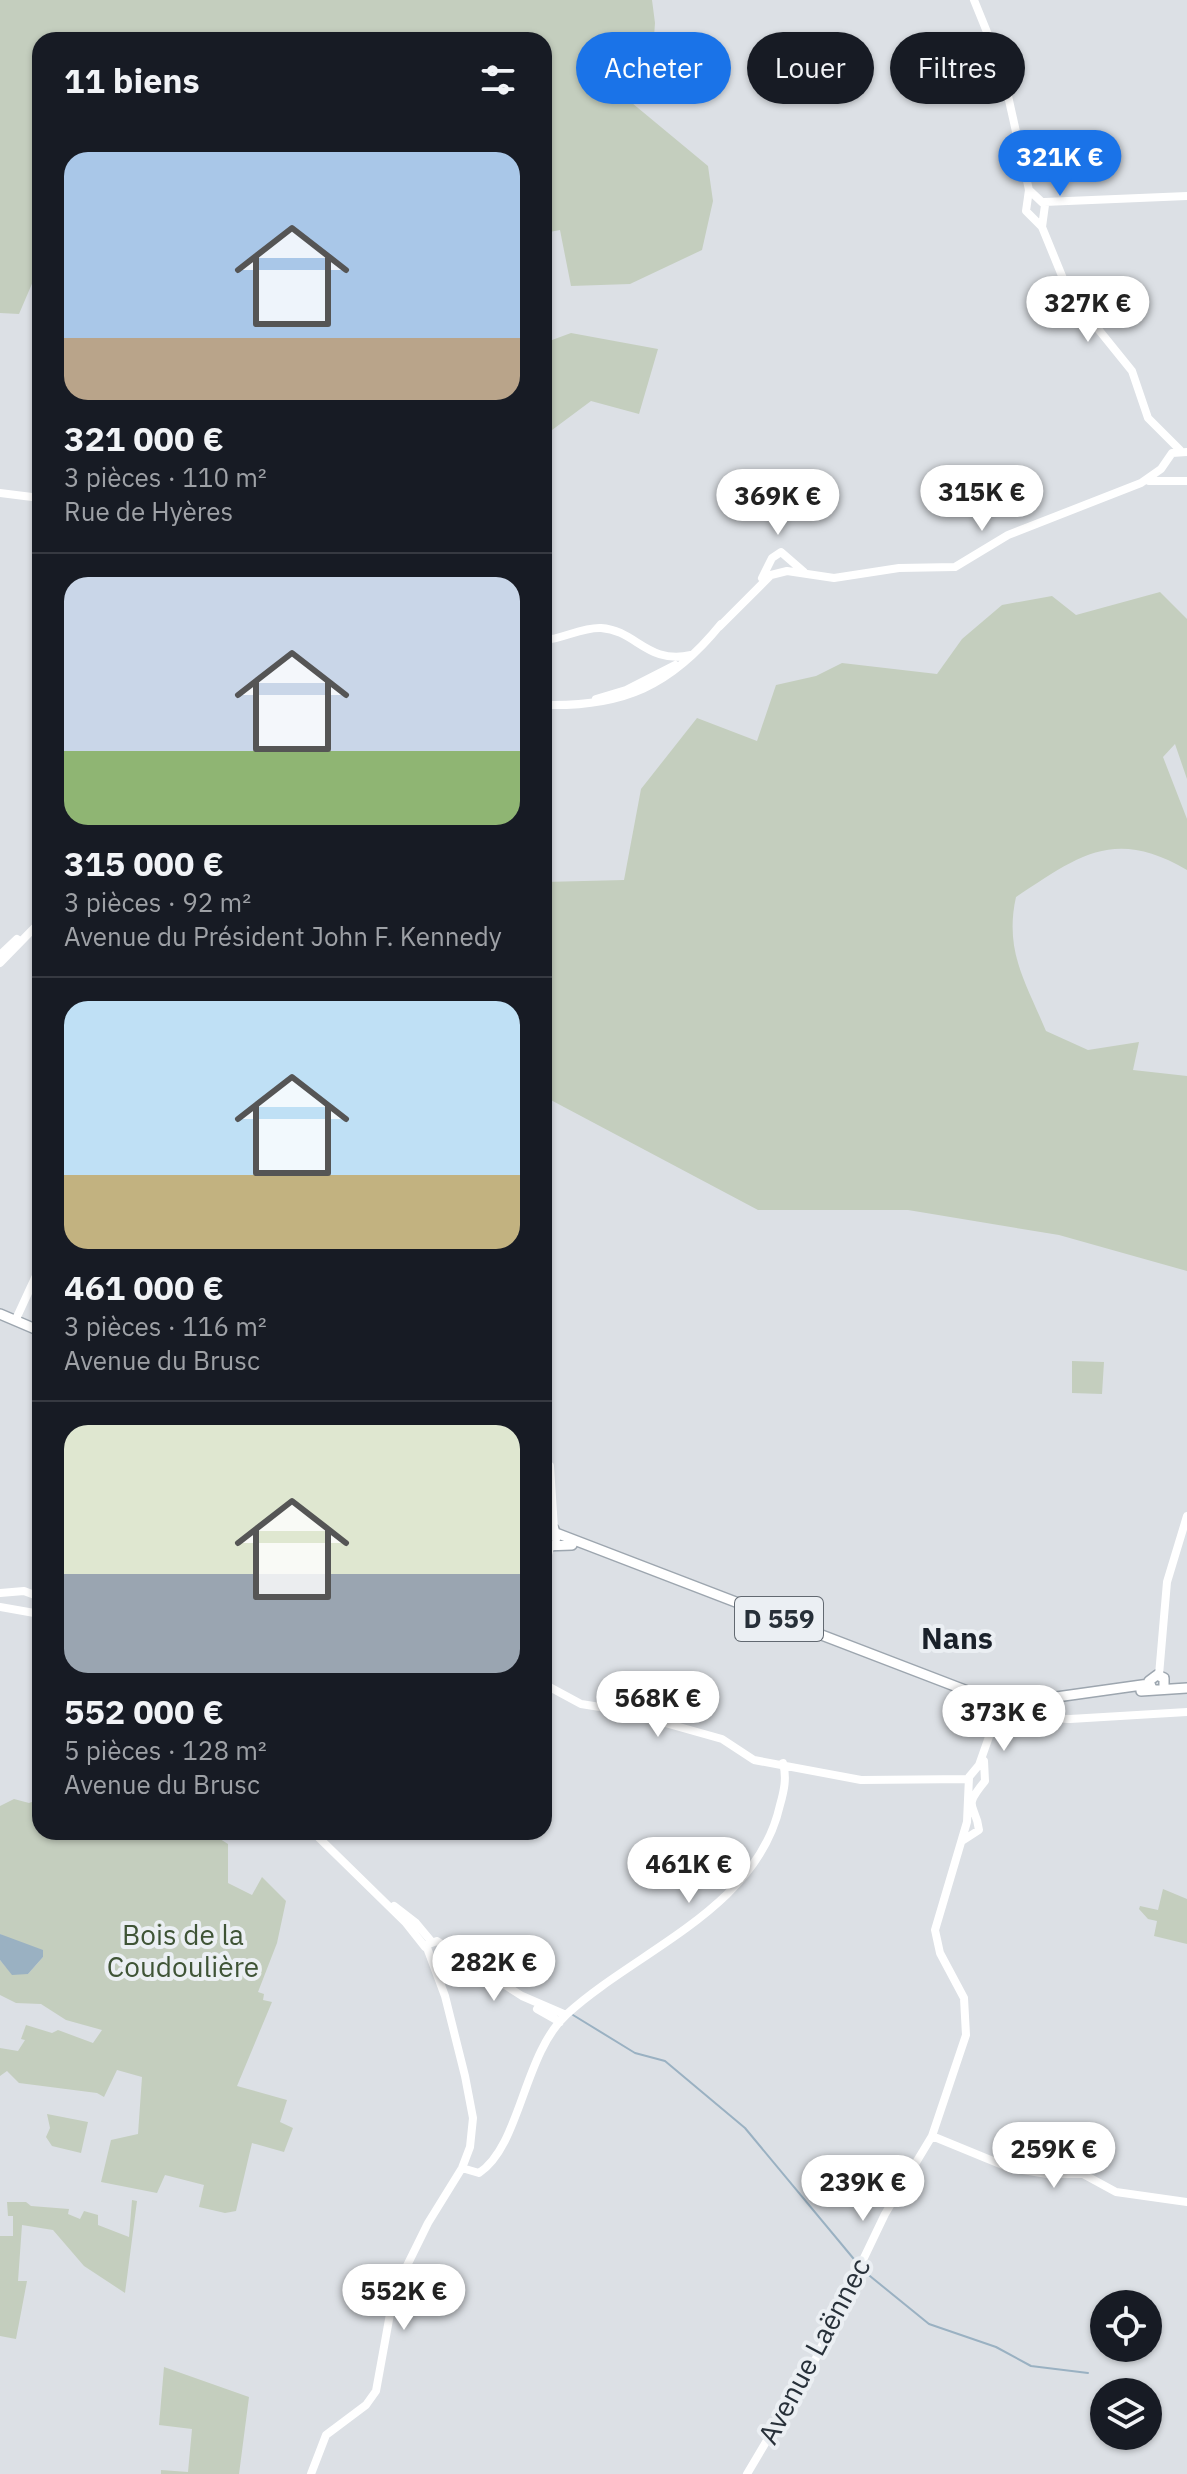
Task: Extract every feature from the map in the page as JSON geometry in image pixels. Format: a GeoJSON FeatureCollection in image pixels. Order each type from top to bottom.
{"type":"FeatureCollection","features":[{"type":"Feature","properties":{"kind":"main road"},"geometry":{"type":"LineString","coordinates":[[0,1316],[32,1327]]}},
{"type":"Feature","properties":{"kind":"main road"},"geometry":{"type":"LineString","coordinates":[[0,1316],[32,1328]]}},
{"type":"Feature","properties":{"kind":"main road","name":"D 559"},"geometry":{"type":"LineString","coordinates":[[552,1529],[956,1688],[1000,1701]]}},
{"type":"Feature","properties":{"kind":"main road"},"geometry":{"type":"LineString","coordinates":[[552,1545],[603,1551]]}},
{"type":"Feature","properties":{"kind":"main road"},"geometry":{"type":"LineString","coordinates":[[1150,1687],[1151,1677],[1187,1685]]}},
{"type":"Feature","properties":{"kind":"main road"},"geometry":{"type":"LineString","coordinates":[[1150,1687],[1019,1701],[1010,1696],[1000,1701],[997,1713],[1009,1722],[1036,1704],[1056,1698],[1150,1687],[1163,1682]]}},
{"type":"Feature","properties":{"kind":"main road","name":"D 559"},"geometry":{"type":"LineString","coordinates":[[956,1688],[997,1713]]}},
{"type":"Feature","properties":{"kind":"main road"},"geometry":{"type":"LineString","coordinates":[[1019,1701],[1021,1715]]}},
{"type":"Feature","properties":{"kind":"street"},"geometry":{"type":"LineString","coordinates":[[974,0],[1002,69],[1031,195],[1044,209],[1042,227],[1069,293],[1127,363],[1148,418],[1166,440],[1184,451]]}},
{"type":"Feature","properties":{"kind":"street"},"geometry":{"type":"LineString","coordinates":[[1031,195],[1026,211],[1187,196]]}},
{"type":"Feature","properties":{"kind":"street"},"geometry":{"type":"LineString","coordinates":[[1141,483],[1165,464],[1169,455],[1166,440]]}},
{"type":"Feature","properties":{"kind":"street"},"geometry":{"type":"LineString","coordinates":[[1169,455],[1184,451]]}},
{"type":"Feature","properties":{"kind":"street"},"geometry":{"type":"LineString","coordinates":[[1165,464],[1171,479]]}},
{"type":"Feature","properties":{"kind":"street"},"geometry":{"type":"LineString","coordinates":[[771,565],[820,577],[899,568],[955,567],[1008,535],[1141,483],[1171,479],[1187,481]]}},
{"type":"Feature","properties":{"kind":"street"},"geometry":{"type":"LineString","coordinates":[[0,493],[32,497]]}},
{"type":"Feature","properties":{"kind":"street"},"geometry":{"type":"LineString","coordinates":[[552,705],[602,703],[643,690],[677,670],[767,578],[785,569],[789,556],[781,552],[773,556],[771,565],[719,627]]}},
{"type":"Feature","properties":{"kind":"street"},"geometry":{"type":"LineString","coordinates":[[552,638],[598,627],[667,657],[694,652]]}},
{"type":"Feature","properties":{"kind":"street"},"geometry":{"type":"LineString","coordinates":[[0,955],[32,926]]}},
{"type":"Feature","properties":{"kind":"street"},"geometry":{"type":"LineString","coordinates":[[0,963],[32,928]]}},
{"type":"Feature","properties":{"kind":"street"},"geometry":{"type":"LineString","coordinates":[[16,1319],[32,1284]]}},
{"type":"Feature","properties":{"kind":"street"},"geometry":{"type":"LineString","coordinates":[[1163,1682],[1167,1582],[1187,1516]]}},
{"type":"Feature","properties":{"kind":"street"},"geometry":{"type":"LineString","coordinates":[[0,1593],[24,1591],[32,1594]]}},
{"type":"Feature","properties":{"kind":"street"},"geometry":{"type":"LineString","coordinates":[[0,1607],[32,1613]]}},
{"type":"Feature","properties":{"kind":"street"},"geometry":{"type":"LineString","coordinates":[[552,1688],[581,1704],[619,1710],[722,1739],[748,1757],[861,1780],[972,1784],[996,1733],[1009,1722]]}},
{"type":"Feature","properties":{"kind":"street"},"geometry":{"type":"LineString","coordinates":[[1021,1715],[1070,1719],[1187,1712]]}},
{"type":"Feature","properties":{"kind":"street"},"geometry":{"type":"LineString","coordinates":[[978,1772],[997,1713]]}},
{"type":"Feature","properties":{"kind":"street"},"geometry":{"type":"LineString","coordinates":[[462,2168],[479,2173],[496,2153],[535,2062],[563,2018],[669,1942],[743,1874],[776,1821],[785,1781],[783,1763]]}},
{"type":"Feature","properties":{"kind":"street","name":"Avenue Laënnec"},"geometry":{"type":"LineString","coordinates":[[750,2474],[819,2360],[865,2260],[933,2136],[967,2045],[972,2019],[966,1992],[945,1964],[936,1942],[936,1921],[969,1827],[972,1784],[985,1781],[978,1772]]}},
{"type":"Feature","properties":{"kind":"street"},"geometry":{"type":"LineString","coordinates":[[321,1840],[434,1952],[563,2018]]}},
{"type":"Feature","properties":{"kind":"street"},"geometry":{"type":"LineString","coordinates":[[311,2474],[326,2435],[366,2405],[376,2391],[394,2292],[428,2223],[462,2168],[472,2136],[472,2109],[434,1952],[421,1927],[383,1898],[327,1840]]}},
{"type":"Feature","properties":{"kind":"street"},"geometry":{"type":"LineString","coordinates":[[933,2136],[1010,2168],[1047,2174],[1083,2174],[1116,2192],[1187,2202]]}},
{"type":"Feature","properties":{"kind":"green space"},"geometry":{"type":"Polygon","coordinates":[[[0,0],[652,0],[654,32],[576,32],[576,104],[633,104],[708,166],[713,201],[702,250],[630,284],[571,286],[560,230],[552,232],[552,32],[32,32],[32,284],[19,314],[0,313],[0,0]]]}},
{"type":"Feature","properties":{"kind":"green space"},"geometry":{"type":"Polygon","coordinates":[[[571,333],[658,349],[639,414],[591,401],[552,430],[552,340],[571,333]]]}},
{"type":"Feature","properties":{"kind":"green space"},"geometry":{"type":"Polygon","coordinates":[[[1160,592],[1187,619],[1187,779],[1175,744],[1163,757],[1187,819],[1187,870],[1138,850],[1097,852],[1078,859],[1016,897],[1013,916],[1015,950],[1046,1031],[1088,1050],[1139,1042],[1133,1070],[1187,1076],[1187,1271],[1059,1235],[908,1210],[758,1210],[552,1101],[552,882],[624,880],[641,789],[697,718],[757,741],[776,685],[816,676],[842,663],[937,674],[962,639],[1002,605],[1052,596],[1076,615],[1160,592]]]}},
{"type":"Feature","properties":{"kind":"green space"},"geometry":{"type":"Polygon","coordinates":[[[1072,1361],[1104,1362],[1102,1394],[1072,1393],[1072,1361]]]}},
{"type":"Feature","properties":{"kind":"green space","name":"Bois de la Coudoulière"},"geometry":{"type":"Polygon","coordinates":[[[14,1799],[32,1802],[32,1840],[222,1840],[228,1844],[228,1883],[252,1895],[262,1877],[286,1901],[277,1943],[258,1992],[264,1994],[263,2000],[272,2002],[237,2086],[287,2100],[280,2122],[293,2128],[284,2152],[252,2143],[236,2211],[225,2213],[199,2207],[204,2185],[165,2175],[157,2193],[101,2182],[111,2140],[138,2134],[142,2077],[117,2070],[104,2097],[97,2093],[19,2083],[7,2071],[0,2076],[0,2048],[18,2051],[25,2040],[21,2039],[26,2025],[52,2033],[58,2030],[93,2043],[102,2030],[66,2020],[41,2004],[16,2003],[0,1995],[0,1960],[12,1974],[28,1974],[43,1957],[0,1934],[0,1806],[14,1799]]]}},
{"type":"Feature","properties":{"kind":"green space"},"geometry":{"type":"Polygon","coordinates":[[[1163,1889],[1187,1899],[1187,1944],[1154,1936],[1157,1921],[1148,1919],[1139,1909],[1140,1906],[1158,1910],[1163,1889]]]}},
{"type":"Feature","properties":{"kind":"green space"},"geometry":{"type":"Polygon","coordinates":[[[47,2114],[88,2122],[81,2153],[52,2146],[46,2137],[50,2128],[47,2114]]]}},
{"type":"Feature","properties":{"kind":"green space"},"geometry":{"type":"Polygon","coordinates":[[[132,2200],[137,2201],[125,2293],[84,2266],[53,2230],[22,2225],[18,2281],[27,2281],[16,2339],[0,2336],[0,2236],[13,2236],[13,2216],[8,2216],[7,2202],[69,2209],[68,2214],[80,2219],[84,2211],[98,2215],[98,2225],[129,2237],[132,2200]]]}},
{"type":"Feature","properties":{"kind":"green space"},"geometry":{"type":"Polygon","coordinates":[[[164,2367],[249,2397],[239,2474],[161,2474],[161,2470],[188,2472],[192,2429],[159,2425],[164,2367]]]}},
{"type":"Feature","properties":{"kind":"water"},"geometry":{"type":"Polygon","coordinates":[[[0,1934],[43,1950],[43,1957],[28,1974],[12,1975],[0,1960],[0,1934]]]}},
{"type":"Feature","properties":{"kind":"waterway"},"geometry":{"type":"LineString","coordinates":[[467,1955],[505,1967]]}},
{"type":"Feature","properties":{"kind":"waterway"},"geometry":{"type":"LineString","coordinates":[[573,2015],[635,2053],[665,2061],[745,2128],[858,2264]]}},
{"type":"Feature","properties":{"kind":"waterway"},"geometry":{"type":"LineString","coordinates":[[865,2272],[929,2324],[996,2347],[1031,2366],[1088,2373]]}},
{"type":"Feature","properties":{"kind":"district","name":"Nans"},"geometry":{"type":"Point","coordinates":[957,1639]}}]}
